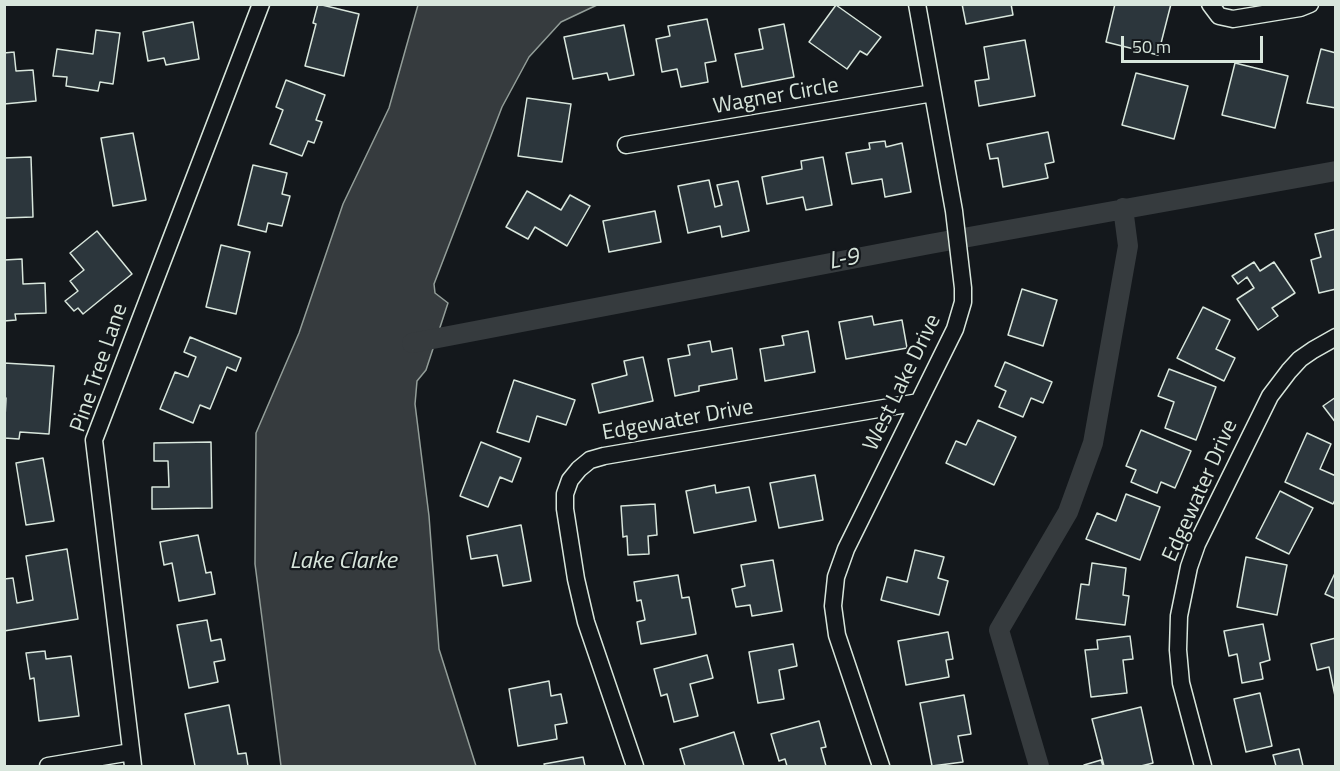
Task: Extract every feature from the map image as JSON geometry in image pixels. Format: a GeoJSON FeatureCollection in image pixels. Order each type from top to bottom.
{"type":"FeatureCollection","features":[{"type":"Feature","properties":{"kind":"street","name":"Pine Tree Lane"},"geometry":{"type":"LineString","coordinates":[[132,759],[94,440],[261,4]]}},
{"type":"Feature","properties":{"kind":"street","name":"West Lake Drive"},"geometry":{"type":"LineString","coordinates":[[881,766],[837,635],[833,606],[836,577],[846,549],[960,316],[963,288],[954,211],[917,4]]}},
{"type":"Feature","properties":{"kind":"street"},"geometry":{"type":"LineString","coordinates":[[1210,4],[1219,16],[1233,19],[1310,4]]}},
{"type":"Feature","properties":{"kind":"street","name":"Wagner Circle"},"geometry":{"type":"LineString","coordinates":[[626,145],[933,93]]}},
{"type":"Feature","properties":{"kind":"street","name":"Edgewater Drive"},"geometry":{"type":"LineString","coordinates":[[1203,766],[1181,683],[1178,650],[1179,616],[1189,567],[1197,543],[1270,396],[1300,359],[1335,337]]}},
{"type":"Feature","properties":{"kind":"street","name":"Edgewater Drive"},"geometry":{"type":"LineString","coordinates":[[635,766],[586,622],[576,579],[565,509],[565,494],[570,480],[590,460],[604,456],[919,402]]}},
{"type":"Feature","properties":{"kind":"street"},"geometry":{"type":"LineString","coordinates":[[48,766],[132,759]]}},
{"type":"Feature","properties":{"kind":"water","name":"Lake Clarke"},"geometry":{"type":"Polygon","coordinates":[[[418,5],[597,5],[561,22],[529,57],[502,107],[434,284],[435,293],[448,303],[426,370],[417,381],[415,404],[429,516],[439,649],[476,766],[281,766],[255,564],[256,433],[299,333],[343,204],[389,108],[418,5]]]}},
{"type":"Feature","properties":{"kind":"building"},"geometry":{"type":"Polygon","coordinates":[[[318,4],[359,14],[344,76],[305,66],[316,24],[313,23],[318,4]]]}},
{"type":"Feature","properties":{"kind":"building"},"geometry":{"type":"Polygon","coordinates":[[[962,4],[1011,4],[1013,15],[966,24],[962,4]]]}},
{"type":"Feature","properties":{"kind":"building"},"geometry":{"type":"Polygon","coordinates":[[[1115,4],[1171,4],[1158,55],[1106,42],[1115,4]]]}},
{"type":"Feature","properties":{"kind":"building"},"geometry":{"type":"Polygon","coordinates":[[[836,5],[881,37],[867,55],[860,51],[847,69],[809,42],[836,5]]]}},
{"type":"Feature","properties":{"kind":"building"},"geometry":{"type":"Polygon","coordinates":[[[707,19],[716,61],[705,63],[708,82],[681,87],[677,69],[662,72],[656,39],[670,36],[668,26],[707,19]]]}},
{"type":"Feature","properties":{"kind":"building"},"geometry":{"type":"Polygon","coordinates":[[[193,22],[199,59],[166,65],[164,58],[148,61],[143,32],[193,22]]]}},
{"type":"Feature","properties":{"kind":"building"},"geometry":{"type":"Polygon","coordinates":[[[784,24],[794,77],[742,87],[735,54],[763,49],[759,29],[784,24]]]}},
{"type":"Feature","properties":{"kind":"building"},"geometry":{"type":"Polygon","coordinates":[[[624,25],[634,75],[609,80],[607,73],[573,79],[564,37],[624,25]]]}},
{"type":"Feature","properties":{"kind":"building"},"geometry":{"type":"Polygon","coordinates":[[[96,30],[120,33],[113,84],[100,82],[98,91],[66,86],[67,77],[53,76],[57,49],[93,54],[96,30]]]}},
{"type":"Feature","properties":{"kind":"building"},"geometry":{"type":"Polygon","coordinates":[[[1025,40],[1035,96],[979,106],[975,81],[989,79],[984,47],[1025,40]]]}},
{"type":"Feature","properties":{"kind":"building"},"geometry":{"type":"Polygon","coordinates":[[[1321,49],[1336,53],[1336,108],[1307,103],[1321,49]]]}},
{"type":"Feature","properties":{"kind":"building"},"geometry":{"type":"Polygon","coordinates":[[[14,52],[16,71],[33,70],[36,101],[4,104],[4,53],[14,52]]]}},
{"type":"Feature","properties":{"kind":"building"},"geometry":{"type":"Polygon","coordinates":[[[1235,63],[1288,76],[1275,128],[1222,115],[1235,63]]]}},
{"type":"Feature","properties":{"kind":"building"},"geometry":{"type":"Polygon","coordinates":[[[1136,73],[1188,86],[1174,139],[1122,125],[1136,73]]]}},
{"type":"Feature","properties":{"kind":"building"},"geometry":{"type":"Polygon","coordinates":[[[286,80],[325,95],[316,120],[322,122],[314,143],[308,141],[302,156],[270,144],[283,110],[276,107],[286,80]]]}},
{"type":"Feature","properties":{"kind":"building"},"geometry":{"type":"Polygon","coordinates":[[[527,98],[571,104],[562,162],[518,156],[527,98]]]}},
{"type":"Feature","properties":{"kind":"building"},"geometry":{"type":"Polygon","coordinates":[[[1048,132],[1054,162],[1045,164],[1048,178],[1003,187],[998,158],[990,159],[987,144],[1048,132]]]}},
{"type":"Feature","properties":{"kind":"building"},"geometry":{"type":"Polygon","coordinates":[[[133,133],[146,200],[113,206],[101,138],[133,133]]]}},
{"type":"Feature","properties":{"kind":"building"},"geometry":{"type":"Polygon","coordinates":[[[885,141],[886,147],[902,143],[911,192],[885,197],[882,179],[852,184],[846,153],[870,149],[869,143],[885,141]]]}},
{"type":"Feature","properties":{"kind":"building"},"geometry":{"type":"Polygon","coordinates":[[[31,157],[33,217],[4,218],[4,158],[31,157]]]}},
{"type":"Feature","properties":{"kind":"building"},"geometry":{"type":"Polygon","coordinates":[[[823,157],[832,205],[806,210],[803,197],[767,204],[762,177],[802,169],[801,161],[823,157]]]}},
{"type":"Feature","properties":{"kind":"building"},"geometry":{"type":"Polygon","coordinates":[[[253,165],[287,173],[282,194],[290,196],[282,226],[268,223],[266,232],[238,225],[253,165]]]}},
{"type":"Feature","properties":{"kind":"building"},"geometry":{"type":"Polygon","coordinates":[[[709,180],[715,207],[722,205],[717,185],[738,181],[749,231],[722,237],[720,226],[688,233],[678,186],[709,180]]]}},
{"type":"Feature","properties":{"kind":"building"},"geometry":{"type":"Polygon","coordinates":[[[527,191],[561,210],[570,195],[590,206],[567,246],[535,227],[528,239],[506,227],[527,191]]]}},
{"type":"Feature","properties":{"kind":"building"},"geometry":{"type":"Polygon","coordinates":[[[655,211],[661,242],[609,252],[603,221],[655,211]]]}},
{"type":"Feature","properties":{"kind":"building"},"geometry":{"type":"Polygon","coordinates":[[[1336,229],[1336,289],[1319,293],[1311,260],[1321,257],[1315,234],[1336,229]]]}},
{"type":"Feature","properties":{"kind":"building"},"geometry":{"type":"Polygon","coordinates":[[[97,231],[132,274],[83,314],[78,308],[74,311],[65,301],[78,291],[70,281],[84,270],[70,253],[97,231]]]}},
{"type":"Feature","properties":{"kind":"building"},"geometry":{"type":"Polygon","coordinates":[[[221,245],[250,252],[236,314],[206,307],[221,245]]]}},
{"type":"Feature","properties":{"kind":"building"},"geometry":{"type":"Polygon","coordinates":[[[22,259],[23,284],[45,283],[46,313],[15,314],[16,320],[4,321],[4,260],[22,259]]]}},
{"type":"Feature","properties":{"kind":"building"},"geometry":{"type":"Polygon","coordinates":[[[1254,262],[1260,271],[1274,262],[1295,293],[1272,308],[1278,316],[1258,330],[1237,299],[1254,288],[1247,277],[1238,284],[1232,276],[1254,262]]]}},
{"type":"Feature","properties":{"kind":"building"},"geometry":{"type":"Polygon","coordinates":[[[1022,289],[1057,300],[1043,346],[1008,335],[1022,289]]]}},
{"type":"Feature","properties":{"kind":"building"},"geometry":{"type":"Polygon","coordinates":[[[1203,307],[1230,320],[1216,349],[1235,358],[1224,381],[1177,358],[1203,307]]]}},
{"type":"Feature","properties":{"kind":"building"},"geometry":{"type":"Polygon","coordinates":[[[872,316],[874,325],[902,320],[907,348],[846,359],[839,322],[872,316]]]}},
{"type":"Feature","properties":{"kind":"building"},"geometry":{"type":"Polygon","coordinates":[[[808,331],[815,372],[765,381],[760,349],[784,345],[782,336],[808,331]]]}},
{"type":"Feature","properties":{"kind":"building"},"geometry":{"type":"Polygon","coordinates":[[[190,337],[241,358],[236,371],[227,367],[210,409],[200,405],[193,423],[160,409],[175,372],[188,377],[196,357],[184,352],[190,337]]]}},
{"type":"Feature","properties":{"kind":"building"},"geometry":{"type":"Polygon","coordinates":[[[710,341],[712,352],[732,348],[737,379],[699,386],[699,391],[675,396],[668,359],[690,355],[688,345],[710,341]]]}},
{"type":"Feature","properties":{"kind":"building"},"geometry":{"type":"Polygon","coordinates":[[[643,357],[653,401],[599,413],[592,384],[627,375],[624,361],[643,357]]]}},
{"type":"Feature","properties":{"kind":"building"},"geometry":{"type":"Polygon","coordinates":[[[1005,362],[1052,382],[1043,403],[1031,398],[1023,417],[999,407],[1006,391],[995,386],[1005,362]]]}},
{"type":"Feature","properties":{"kind":"building"},"geometry":{"type":"Polygon","coordinates":[[[4,363],[54,366],[49,434],[20,432],[19,439],[4,438],[6,398],[4,398],[4,363]]]}},
{"type":"Feature","properties":{"kind":"building"},"geometry":{"type":"Polygon","coordinates":[[[1169,369],[1216,387],[1196,440],[1165,428],[1174,402],[1158,396],[1169,369]]]}},
{"type":"Feature","properties":{"kind":"building"},"geometry":{"type":"Polygon","coordinates":[[[514,380],[575,400],[566,425],[537,416],[529,442],[497,432],[514,380]]]}},
{"type":"Feature","properties":{"kind":"building"},"geometry":{"type":"Polygon","coordinates":[[[1336,397],[1336,423],[1323,406],[1336,397]]]}},
{"type":"Feature","properties":{"kind":"building"},"geometry":{"type":"Polygon","coordinates":[[[978,420],[1016,437],[994,485],[946,463],[956,441],[966,445],[978,420]]]}},
{"type":"Feature","properties":{"kind":"building"},"geometry":{"type":"Polygon","coordinates":[[[1141,430],[1191,451],[1175,488],[1161,482],[1157,493],[1131,482],[1136,470],[1126,466],[1141,430]]]}},
{"type":"Feature","properties":{"kind":"building"},"geometry":{"type":"Polygon","coordinates":[[[1307,433],[1331,444],[1320,469],[1336,476],[1336,498],[1333,504],[1285,482],[1307,433]]]}},
{"type":"Feature","properties":{"kind":"building"},"geometry":{"type":"Polygon","coordinates":[[[211,442],[212,508],[152,509],[152,487],[169,487],[168,461],[154,461],[154,443],[211,442]]]}},
{"type":"Feature","properties":{"kind":"building"},"geometry":{"type":"Polygon","coordinates":[[[481,442],[521,458],[512,482],[500,477],[488,507],[460,496],[481,442]]]}},
{"type":"Feature","properties":{"kind":"building"},"geometry":{"type":"Polygon","coordinates":[[[43,458],[54,521],[26,525],[16,463],[43,458]]]}},
{"type":"Feature","properties":{"kind":"building"},"geometry":{"type":"Polygon","coordinates":[[[815,475],[823,520],[779,528],[770,483],[815,475]]]}},
{"type":"Feature","properties":{"kind":"building"},"geometry":{"type":"Polygon","coordinates":[[[715,485],[716,493],[749,487],[756,521],[694,533],[686,491],[715,485]]]}},
{"type":"Feature","properties":{"kind":"building"},"geometry":{"type":"Polygon","coordinates":[[[1280,491],[1313,508],[1289,554],[1256,538],[1280,491]]]}},
{"type":"Feature","properties":{"kind":"building"},"geometry":{"type":"Polygon","coordinates":[[[1126,494],[1160,507],[1140,560],[1086,539],[1097,513],[1116,521],[1126,494]]]}},
{"type":"Feature","properties":{"kind":"building"},"geometry":{"type":"Polygon","coordinates":[[[655,504],[657,535],[648,536],[649,554],[628,555],[627,536],[623,537],[621,506],[655,504]]]}},
{"type":"Feature","properties":{"kind":"building"},"geometry":{"type":"Polygon","coordinates":[[[521,525],[531,581],[503,586],[497,555],[471,559],[467,536],[521,525]]]}},
{"type":"Feature","properties":{"kind":"building"},"geometry":{"type":"Polygon","coordinates":[[[198,535],[206,573],[211,572],[215,594],[179,601],[172,563],[164,565],[160,542],[198,535]]]}},
{"type":"Feature","properties":{"kind":"building"},"geometry":{"type":"Polygon","coordinates":[[[67,549],[78,619],[4,631],[4,579],[13,578],[17,603],[33,600],[26,556],[67,549]]]}},
{"type":"Feature","properties":{"kind":"building"},"geometry":{"type":"Polygon","coordinates":[[[915,550],[944,557],[938,578],[948,581],[939,615],[881,600],[887,577],[907,582],[915,550]]]}},
{"type":"Feature","properties":{"kind":"building"},"geometry":{"type":"Polygon","coordinates":[[[1246,557],[1287,565],[1277,615],[1237,607],[1246,557]]]}},
{"type":"Feature","properties":{"kind":"building"},"geometry":{"type":"Polygon","coordinates":[[[773,560],[782,611],[752,616],[750,605],[736,607],[732,589],[745,586],[741,565],[773,560]]]}},
{"type":"Feature","properties":{"kind":"building"},"geometry":{"type":"Polygon","coordinates":[[[1092,563],[1126,568],[1123,595],[1129,596],[1125,625],[1076,619],[1081,584],[1089,585],[1092,563]]]}},
{"type":"Feature","properties":{"kind":"building"},"geometry":{"type":"Polygon","coordinates":[[[1336,571],[1336,599],[1325,594],[1336,571]]]}},
{"type":"Feature","properties":{"kind":"building"},"geometry":{"type":"Polygon","coordinates":[[[678,575],[682,598],[689,597],[696,634],[641,644],[637,622],[645,620],[641,600],[637,601],[634,582],[678,575]]]}},
{"type":"Feature","properties":{"kind":"building"},"geometry":{"type":"Polygon","coordinates":[[[207,620],[211,641],[221,639],[225,660],[214,662],[218,682],[189,688],[177,625],[207,620]]]}},
{"type":"Feature","properties":{"kind":"building"},"geometry":{"type":"Polygon","coordinates":[[[1263,624],[1270,660],[1260,663],[1263,679],[1242,683],[1237,654],[1229,656],[1224,631],[1263,624]]]}},
{"type":"Feature","properties":{"kind":"building"},"geometry":{"type":"Polygon","coordinates":[[[948,632],[953,659],[946,660],[949,677],[906,685],[898,641],[948,632]]]}},
{"type":"Feature","properties":{"kind":"building"},"geometry":{"type":"Polygon","coordinates":[[[1130,636],[1133,659],[1123,660],[1127,693],[1091,697],[1085,650],[1098,649],[1097,640],[1130,636]]]}},
{"type":"Feature","properties":{"kind":"building"},"geometry":{"type":"Polygon","coordinates":[[[1336,638],[1335,696],[1329,667],[1317,670],[1311,644],[1336,638]]]}},
{"type":"Feature","properties":{"kind":"building"},"geometry":{"type":"Polygon","coordinates":[[[793,644],[797,666],[779,670],[784,699],[758,703],[749,652],[793,644]]]}},
{"type":"Feature","properties":{"kind":"building"},"geometry":{"type":"Polygon","coordinates":[[[45,651],[46,659],[71,656],[79,716],[39,721],[34,678],[30,679],[26,653],[45,651]]]}},
{"type":"Feature","properties":{"kind":"building"},"geometry":{"type":"Polygon","coordinates":[[[707,655],[713,678],[690,684],[698,716],[674,722],[667,694],[661,696],[654,669],[707,655]]]}},
{"type":"Feature","properties":{"kind":"building"},"geometry":{"type":"Polygon","coordinates":[[[549,681],[551,696],[561,694],[567,723],[555,725],[557,739],[518,746],[509,689],[549,681]]]}},
{"type":"Feature","properties":{"kind":"building"},"geometry":{"type":"Polygon","coordinates":[[[1260,693],[1272,746],[1246,752],[1234,699],[1260,693]]]}},
{"type":"Feature","properties":{"kind":"building"},"geometry":{"type":"Polygon","coordinates":[[[964,695],[971,734],[958,736],[963,762],[932,766],[920,703],[964,695]]]}},
{"type":"Feature","properties":{"kind":"building"},"geometry":{"type":"Polygon","coordinates":[[[229,705],[238,754],[246,753],[248,766],[195,766],[185,714],[229,705]]]}},
{"type":"Feature","properties":{"kind":"building"},"geometry":{"type":"Polygon","coordinates":[[[1141,707],[1153,763],[1141,766],[1104,766],[1092,719],[1141,707]]]}},
{"type":"Feature","properties":{"kind":"building"},"geometry":{"type":"Polygon","coordinates":[[[819,721],[826,747],[821,748],[826,766],[787,766],[785,759],[779,761],[771,734],[819,721]]]}},
{"type":"Feature","properties":{"kind":"building"},"geometry":{"type":"Polygon","coordinates":[[[734,732],[744,766],[685,766],[680,749],[734,732]]]}},
{"type":"Feature","properties":{"kind":"building"},"geometry":{"type":"Polygon","coordinates":[[[1299,749],[1303,766],[1276,766],[1273,755],[1299,749]]]}},
{"type":"Feature","properties":{"kind":"building"},"geometry":{"type":"Polygon","coordinates":[[[583,757],[585,766],[545,766],[544,764],[583,757]]]}},
{"type":"Feature","properties":{"kind":"building"},"geometry":{"type":"Polygon","coordinates":[[[1101,760],[1103,766],[1084,766],[1084,765],[1101,760]]]}},
{"type":"Feature","properties":{"kind":"waterway","name":"L-9"},"geometry":{"type":"LineString","coordinates":[[412,343],[930,244],[1336,171]]}},
{"type":"Feature","properties":{"kind":"waterway"},"geometry":{"type":"LineString","coordinates":[[1039,766],[999,630],[1068,512],[1093,443],[1128,246],[1123,208]]}}]}
